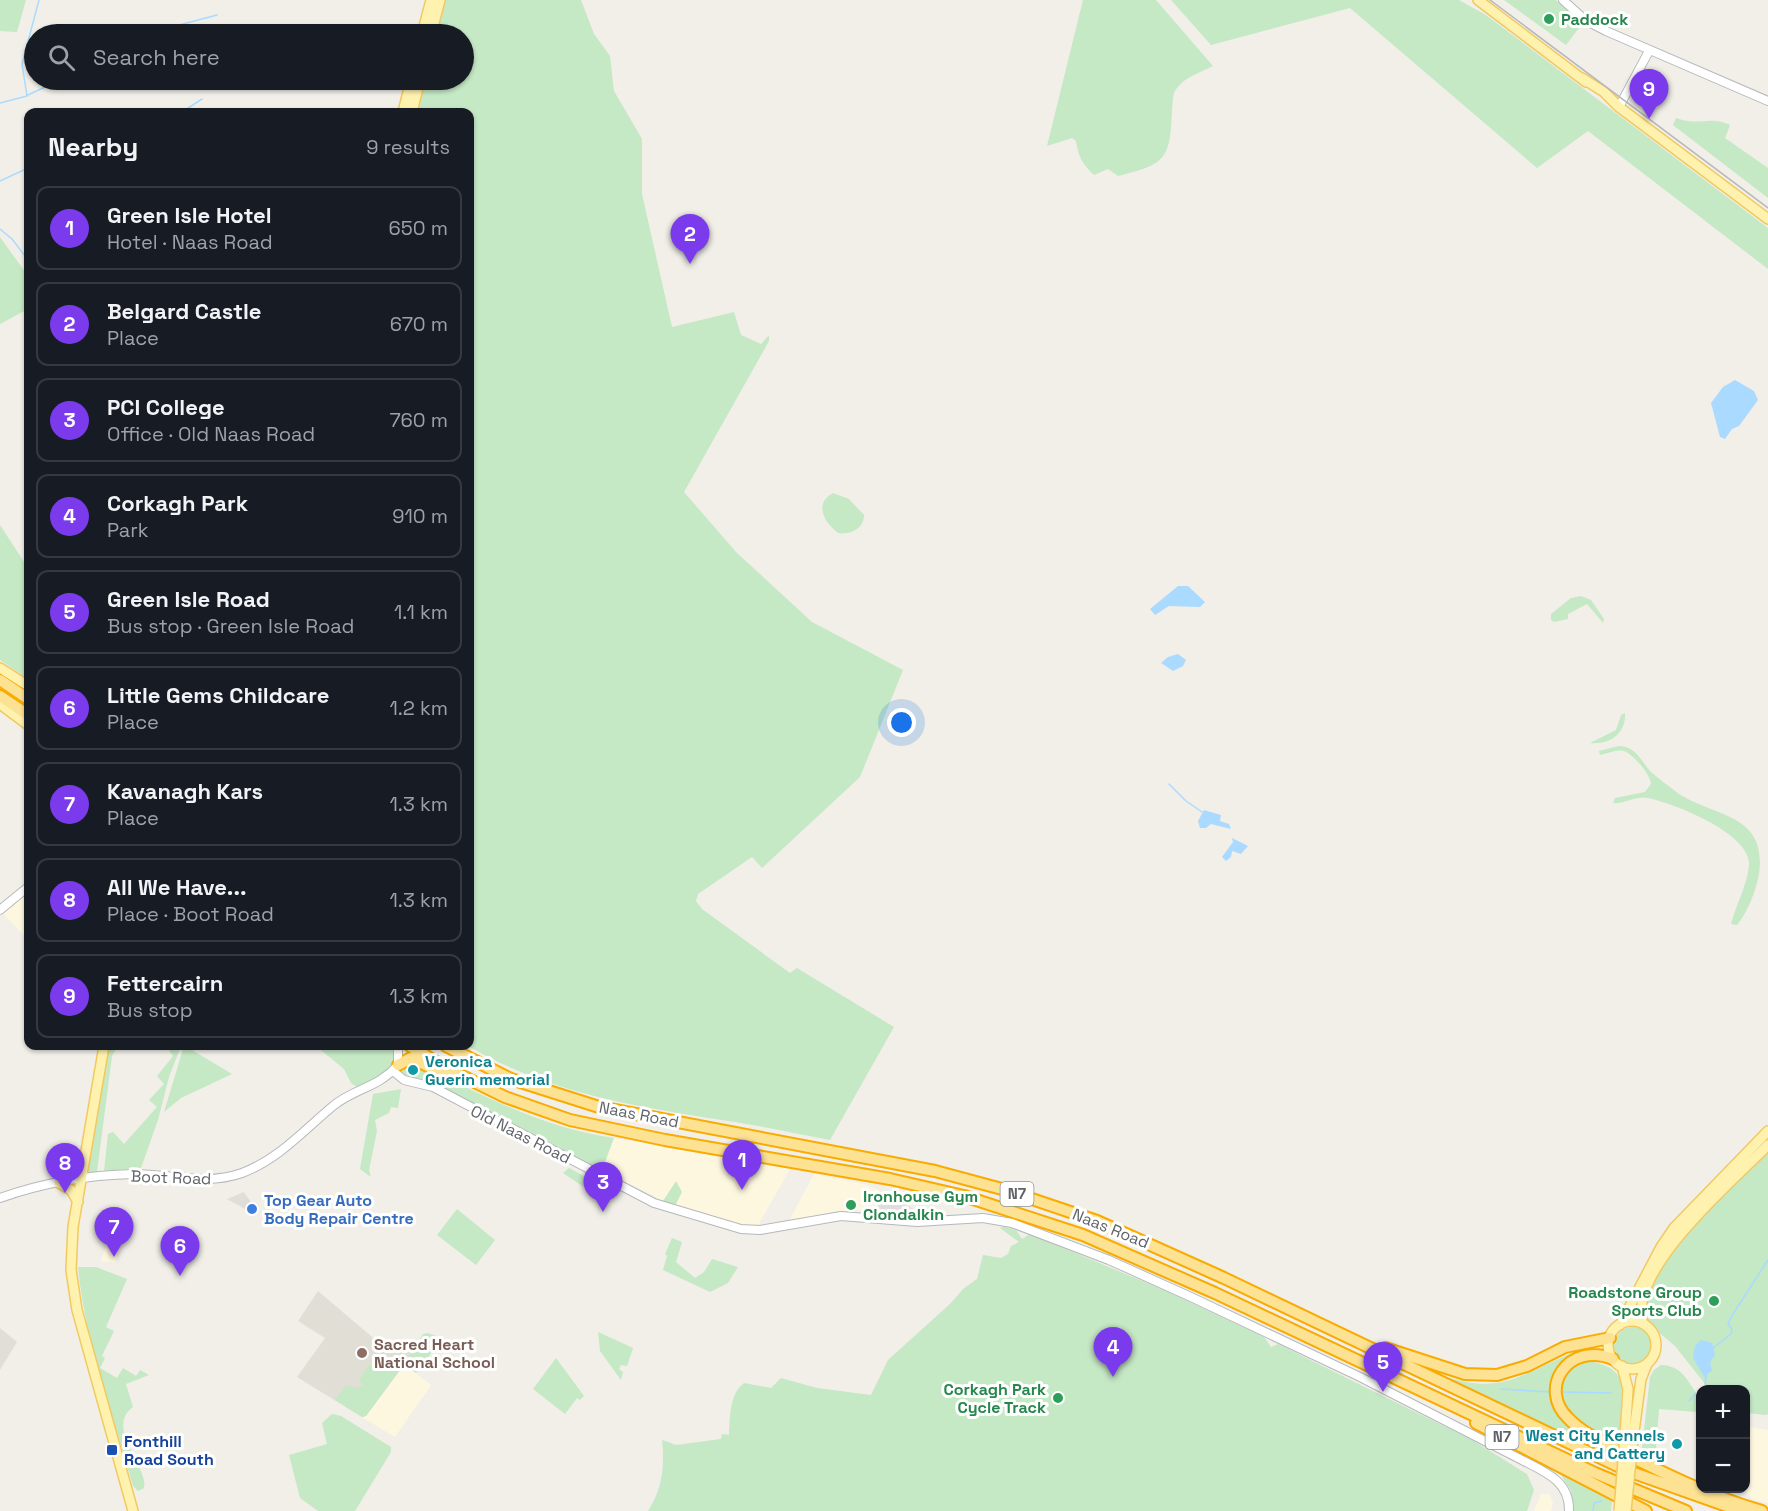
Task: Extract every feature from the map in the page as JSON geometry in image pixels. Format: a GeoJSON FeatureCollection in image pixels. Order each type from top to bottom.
{"type":"FeatureCollection","features":[{"type":"Feature","properties":{"kind":"highway"},"geometry":{"type":"LineString","coordinates":[[0,680],[24,696]]}},
{"type":"Feature","properties":{"kind":"highway"},"geometry":{"type":"LineString","coordinates":[[0,696],[24,712]]}},
{"type":"Feature","properties":{"kind":"highway","name":"Naas Road"},"geometry":{"type":"LineString","coordinates":[[415,1050],[505,1097],[592,1126],[890,1179],[1010,1210],[1120,1249],[1595,1473],[1686,1511]]}},
{"type":"Feature","properties":{"kind":"highway","name":"Naas Road"},"geometry":{"type":"LineString","coordinates":[[454,1050],[511,1079],[599,1107],[883,1160],[1002,1188],[1097,1221],[1344,1335],[1628,1471],[1742,1511]]}},
{"type":"Feature","properties":{"kind":"highway"},"geometry":{"type":"LineString","coordinates":[[395,1068],[411,1058],[477,1090],[505,1097]]}},
{"type":"Feature","properties":{"kind":"highway","name":"N7"},"geometry":{"type":"LineString","coordinates":[[1344,1335],[1465,1374],[1480,1376],[1511,1372],[1565,1347],[1610,1338]]}},
{"type":"Feature","properties":{"kind":"highway"},"geometry":{"type":"LineString","coordinates":[[1618,1363],[1599,1353],[1583,1354],[1570,1361],[1561,1371],[1557,1394],[1560,1408],[1566,1418],[1593,1436],[1669,1475],[1762,1511]]}},
{"type":"Feature","properties":{"kind":"highway","name":"N7"},"geometry":{"type":"LineString","coordinates":[[1372,1366],[1530,1452],[1646,1511]]}},
{"type":"Feature","properties":{"kind":"main road"},"geometry":{"type":"LineString","coordinates":[[425,24],[431,0]]}},
{"type":"Feature","properties":{"kind":"main road"},"geometry":{"type":"LineString","coordinates":[[434,24],[440,0]]}},
{"type":"Feature","properties":{"kind":"main road"},"geometry":{"type":"LineString","coordinates":[[1473,0],[1491,10]]}},
{"type":"Feature","properties":{"kind":"main road"},"geometry":{"type":"LineString","coordinates":[[1478,0],[1604,92],[1618,106],[1768,219]]}},
{"type":"Feature","properties":{"kind":"main road"},"geometry":{"type":"LineString","coordinates":[[404,108],[408,90]]}},
{"type":"Feature","properties":{"kind":"main road"},"geometry":{"type":"LineString","coordinates":[[413,108],[418,90]]}},
{"type":"Feature","properties":{"kind":"main road"},"geometry":{"type":"LineString","coordinates":[[0,668],[24,683]]}},
{"type":"Feature","properties":{"kind":"main road"},"geometry":{"type":"LineString","coordinates":[[0,704],[24,721]]}},
{"type":"Feature","properties":{"kind":"main road"},"geometry":{"type":"LineString","coordinates":[[102,1050],[71,1244],[72,1290],[133,1511]]}},
{"type":"Feature","properties":{"kind":"main road"},"geometry":{"type":"LineString","coordinates":[[1626,1511],[1628,1389],[1618,1363],[1609,1349],[1610,1338],[1620,1324],[1661,1246],[1674,1228],[1768,1131]]}},
{"type":"Feature","properties":{"kind":"main road"},"geometry":{"type":"LineString","coordinates":[[1643,1324],[1640,1311],[1642,1299],[1656,1268],[1667,1251],[1683,1231],[1768,1145]]}},
{"type":"Feature","properties":{"kind":"main road"},"geometry":{"type":"LineString","coordinates":[[59,1183],[71,1190],[78,1202]]}},
{"type":"Feature","properties":{"kind":"main road"},"geometry":{"type":"LineString","coordinates":[[1618,1511],[1629,1437],[1641,1379],[1655,1352],[1656,1342],[1652,1332],[1643,1324],[1634,1321],[1620,1324]]}},
{"type":"Feature","properties":{"kind":"main road"},"geometry":{"type":"LineString","coordinates":[[1618,1363],[1635,1368],[1647,1364]]}},
{"type":"Feature","properties":{"kind":"street"},"geometry":{"type":"LineString","coordinates":[[1563,0],[1592,24],[1649,51],[1768,101]]}},
{"type":"Feature","properties":{"kind":"street"},"geometry":{"type":"LineString","coordinates":[[1618,106],[1649,51]]}},
{"type":"Feature","properties":{"kind":"street"},"geometry":{"type":"LineString","coordinates":[[0,910],[24,890]]}},
{"type":"Feature","properties":{"kind":"street"},"geometry":{"type":"LineString","coordinates":[[395,1068],[397,1050]]}},
{"type":"Feature","properties":{"kind":"street","name":"Boot Road"},"geometry":{"type":"LineString","coordinates":[[0,1198],[31,1188],[82,1179],[135,1174],[209,1180],[242,1173],[284,1150],[340,1101],[376,1084],[395,1068]]}},
{"type":"Feature","properties":{"kind":"street","name":"Old Naas Road"},"geometry":{"type":"LineString","coordinates":[[395,1068],[404,1080],[433,1087],[654,1203],[753,1230],[841,1216],[917,1222],[983,1218],[1012,1222],[1154,1280],[1328,1362],[1552,1476],[1564,1490],[1569,1511]]}},
{"type":"Feature","properties":{"kind":"shaded area"},"geometry":{"type":"Polygon","coordinates":[[[24,897],[24,936],[3,913],[24,897]]]}},
{"type":"Feature","properties":{"kind":"shaded area"},"geometry":{"type":"Polygon","coordinates":[[[614,1138],[790,1169],[757,1227],[740,1225],[674,1206],[602,1170],[614,1138]]]}},
{"type":"Feature","properties":{"kind":"shaded area"},"geometry":{"type":"Polygon","coordinates":[[[814,1174],[863,1184],[879,1190],[914,1209],[911,1218],[856,1210],[832,1212],[789,1221],[814,1174]]]}},
{"type":"Feature","properties":{"kind":"shaded area"},"geometry":{"type":"Polygon","coordinates":[[[879,1190],[914,1209],[911,1218],[877,1212],[879,1190]]]}},
{"type":"Feature","properties":{"kind":"shaded area"},"geometry":{"type":"Polygon","coordinates":[[[244,1192],[255,1208],[252,1213],[227,1199],[244,1192]]]}},
{"type":"Feature","properties":{"kind":"shaded area"},"geometry":{"type":"Polygon","coordinates":[[[115,1218],[126,1220],[115,1263],[101,1261],[115,1218]]]}},
{"type":"Feature","properties":{"kind":"shaded area","name":"Sacred Heart National School"},"geometry":{"type":"Polygon","coordinates":[[[318,1291],[385,1348],[411,1350],[410,1357],[366,1416],[362,1417],[297,1377],[325,1338],[298,1321],[318,1291]]]}},
{"type":"Feature","properties":{"kind":"shaded area"},"geometry":{"type":"Polygon","coordinates":[[[0,1328],[17,1342],[0,1370],[0,1328]]]}},
{"type":"Feature","properties":{"kind":"shaded area"},"geometry":{"type":"Polygon","coordinates":[[[404,1364],[431,1385],[395,1437],[362,1417],[404,1364]]]}},
{"type":"Feature","properties":{"kind":"shaded area"},"geometry":{"type":"Polygon","coordinates":[[[1750,1427],[1768,1430],[1768,1503],[1752,1499],[1747,1493],[1750,1493],[1750,1427]]]}},
{"type":"Feature","properties":{"kind":"shaded area"},"geometry":{"type":"Polygon","coordinates":[[[1541,1494],[1549,1494],[1553,1503],[1551,1511],[1534,1511],[1541,1494]]]}},
{"type":"Feature","properties":{"kind":"green space"},"geometry":{"type":"Polygon","coordinates":[[[0,0],[26,0],[17,32],[0,31],[0,0]]]}},
{"type":"Feature","properties":{"kind":"green space"},"geometry":{"type":"Polygon","coordinates":[[[445,0],[581,0],[594,34],[610,56],[614,91],[642,139],[642,194],[672,327],[734,312],[741,335],[761,344],[769,335],[769,341],[684,492],[736,552],[812,622],[903,670],[860,777],[762,868],[752,857],[698,894],[696,901],[702,909],[790,973],[797,968],[894,1027],[830,1140],[598,1097],[532,1076],[474,1049],[474,108],[419,108],[424,90],[474,90],[474,24],[439,24],[445,0]]]}},
{"type":"Feature","properties":{"kind":"green space"},"geometry":{"type":"Polygon","coordinates":[[[1083,0],[1156,0],[1213,66],[1189,78],[1175,90],[1169,140],[1167,150],[1162,157],[1146,168],[1118,176],[1108,169],[1094,175],[1082,160],[1076,141],[1072,138],[1047,146],[1083,0]]]}},
{"type":"Feature","properties":{"kind":"green space"},"geometry":{"type":"Polygon","coordinates":[[[1171,0],[1459,0],[1486,15],[1768,228],[1768,269],[1588,131],[1537,168],[1350,8],[1211,45],[1171,0]]]}},
{"type":"Feature","properties":{"kind":"green space","name":"Paddock"},"geometry":{"type":"Polygon","coordinates":[[[1504,0],[1556,0],[1582,24],[1566,45],[1504,0]]]}},
{"type":"Feature","properties":{"kind":"green space"},"geometry":{"type":"Polygon","coordinates":[[[1676,118],[1716,121],[1730,125],[1725,138],[1768,168],[1768,198],[1673,125],[1676,118]]]}},
{"type":"Feature","properties":{"kind":"green space"},"geometry":{"type":"Polygon","coordinates":[[[0,237],[24,270],[24,311],[0,324],[0,237]]]}},
{"type":"Feature","properties":{"kind":"green space"},"geometry":{"type":"Polygon","coordinates":[[[833,493],[849,499],[864,515],[862,524],[856,530],[838,533],[825,519],[822,508],[827,497],[833,493]]]}},
{"type":"Feature","properties":{"kind":"green space"},"geometry":{"type":"Polygon","coordinates":[[[0,525],[24,562],[24,676],[0,660],[0,525]]]}},
{"type":"Feature","properties":{"kind":"green space"},"geometry":{"type":"Polygon","coordinates":[[[1581,596],[1591,600],[1604,619],[1603,623],[1587,604],[1568,614],[1568,619],[1554,622],[1551,620],[1551,614],[1571,598],[1581,596]]]}},
{"type":"Feature","properties":{"kind":"green space"},"geometry":{"type":"Polygon","coordinates":[[[1625,713],[1623,727],[1615,737],[1604,742],[1590,743],[1616,730],[1621,715],[1625,713]]]}},
{"type":"Feature","properties":{"kind":"green space"},"geometry":{"type":"Polygon","coordinates":[[[1619,746],[1634,751],[1650,771],[1675,791],[1689,800],[1734,819],[1746,827],[1755,838],[1759,853],[1759,874],[1751,901],[1737,925],[1731,924],[1748,873],[1747,854],[1725,832],[1675,806],[1643,797],[1613,803],[1615,798],[1645,792],[1651,784],[1645,770],[1628,753],[1618,751],[1600,755],[1599,751],[1619,746]]]}},
{"type":"Feature","properties":{"kind":"green space"},"geometry":{"type":"Polygon","coordinates":[[[108,1050],[116,1050],[112,1056],[97,1172],[85,1173],[108,1050]]]}},
{"type":"Feature","properties":{"kind":"green space"},"geometry":{"type":"Polygon","coordinates":[[[169,1050],[179,1050],[141,1168],[104,1171],[108,1134],[113,1132],[124,1144],[157,1107],[149,1100],[164,1084],[157,1076],[173,1056],[169,1050]]]}},
{"type":"Feature","properties":{"kind":"green space"},"geometry":{"type":"Polygon","coordinates":[[[183,1050],[192,1050],[232,1074],[181,1098],[164,1112],[183,1050]]]}},
{"type":"Feature","properties":{"kind":"green space"},"geometry":{"type":"Polygon","coordinates":[[[321,1050],[396,1050],[397,1054],[382,1075],[358,1088],[351,1083],[344,1069],[321,1050]]]}},
{"type":"Feature","properties":{"kind":"green space"},"geometry":{"type":"Polygon","coordinates":[[[415,1062],[537,1118],[562,1127],[614,1138],[602,1170],[395,1072],[408,1063],[415,1062]]]}},
{"type":"Feature","properties":{"kind":"green space"},"geometry":{"type":"Polygon","coordinates":[[[401,1089],[398,1108],[391,1107],[389,1113],[375,1120],[377,1131],[369,1170],[371,1177],[360,1169],[373,1094],[401,1089]]]}},
{"type":"Feature","properties":{"kind":"green space","name":"Roadstone Group Sports Club"},"geometry":{"type":"Polygon","coordinates":[[[1768,1152],[1768,1414],[1766,1415],[1750,1413],[1750,1385],[1706,1385],[1675,1346],[1650,1325],[1644,1314],[1644,1304],[1659,1267],[1684,1235],[1768,1152]]]}},
{"type":"Feature","properties":{"kind":"green space"},"geometry":{"type":"Polygon","coordinates":[[[569,1168],[599,1184],[606,1185],[600,1198],[563,1173],[569,1168]]]}},
{"type":"Feature","properties":{"kind":"green space"},"geometry":{"type":"Polygon","coordinates":[[[676,1181],[682,1192],[675,1206],[663,1201],[676,1181]]]}},
{"type":"Feature","properties":{"kind":"green space"},"geometry":{"type":"Polygon","coordinates":[[[457,1209],[495,1240],[476,1265],[437,1235],[457,1209]]]}},
{"type":"Feature","properties":{"kind":"green space"},"geometry":{"type":"Polygon","coordinates":[[[1003,1226],[1016,1230],[1022,1239],[1030,1234],[1164,1290],[1264,1337],[1271,1347],[1278,1344],[1474,1441],[1527,1474],[1534,1490],[1527,1511],[648,1511],[657,1495],[661,1477],[662,1440],[676,1445],[721,1439],[722,1434],[729,1435],[733,1400],[744,1383],[771,1388],[781,1378],[817,1388],[871,1395],[888,1360],[951,1303],[963,1289],[977,1279],[983,1255],[1001,1258],[1008,1254],[1011,1246],[1019,1242],[1000,1228],[1003,1226]]]}},
{"type":"Feature","properties":{"kind":"green space"},"geometry":{"type":"Polygon","coordinates":[[[672,1238],[682,1242],[676,1262],[695,1278],[704,1272],[712,1259],[738,1267],[728,1283],[710,1292],[663,1270],[667,1256],[665,1254],[672,1238]]]}},
{"type":"Feature","properties":{"kind":"green space"},"geometry":{"type":"Polygon","coordinates":[[[78,1267],[96,1267],[127,1279],[106,1327],[114,1331],[102,1356],[105,1358],[100,1368],[117,1378],[123,1368],[136,1376],[140,1370],[149,1375],[126,1384],[133,1407],[125,1416],[123,1426],[125,1436],[144,1479],[144,1488],[138,1491],[133,1486],[93,1350],[78,1267]]]}},
{"type":"Feature","properties":{"kind":"green space"},"geometry":{"type":"Polygon","coordinates":[[[1633,1327],[1646,1333],[1652,1346],[1646,1359],[1633,1365],[1620,1359],[1614,1346],[1620,1333],[1633,1327]]]}},
{"type":"Feature","properties":{"kind":"green space"},"geometry":{"type":"Polygon","coordinates":[[[598,1332],[633,1348],[627,1366],[621,1365],[619,1369],[623,1372],[621,1380],[600,1351],[598,1332]]]}},
{"type":"Feature","properties":{"kind":"green space"},"geometry":{"type":"Polygon","coordinates":[[[423,1334],[436,1336],[440,1342],[416,1373],[404,1364],[423,1334]]]}},
{"type":"Feature","properties":{"kind":"green space"},"geometry":{"type":"Polygon","coordinates":[[[1577,1351],[1578,1354],[1571,1358],[1554,1404],[1570,1427],[1618,1455],[1618,1458],[1435,1373],[1458,1380],[1494,1383],[1524,1375],[1577,1351]]]}},
{"type":"Feature","properties":{"kind":"green space"},"geometry":{"type":"Polygon","coordinates":[[[385,1358],[404,1364],[366,1416],[362,1417],[335,1400],[346,1385],[356,1388],[363,1385],[359,1379],[369,1365],[376,1370],[385,1358]]]}},
{"type":"Feature","properties":{"kind":"green space"},"geometry":{"type":"Polygon","coordinates":[[[556,1358],[584,1396],[580,1400],[577,1398],[565,1414],[533,1389],[556,1358]]]}},
{"type":"Feature","properties":{"kind":"green space"},"geometry":{"type":"Polygon","coordinates":[[[1580,1359],[1612,1369],[1620,1379],[1622,1386],[1619,1447],[1578,1421],[1568,1412],[1562,1401],[1561,1389],[1567,1375],[1580,1359]]]}},
{"type":"Feature","properties":{"kind":"green space"},"geometry":{"type":"Polygon","coordinates":[[[1661,1365],[1675,1368],[1696,1392],[1696,1412],[1659,1409],[1655,1463],[1641,1457],[1650,1377],[1661,1365]]]}},
{"type":"Feature","properties":{"kind":"green space"},"geometry":{"type":"Polygon","coordinates":[[[332,1414],[341,1416],[391,1447],[391,1452],[355,1511],[318,1511],[300,1498],[289,1455],[327,1444],[322,1423],[332,1414]]]}},
{"type":"Feature","properties":{"kind":"green space"},"geometry":{"type":"Polygon","coordinates":[[[1558,1470],[1612,1500],[1611,1511],[1573,1511],[1571,1491],[1558,1470]]]}},
{"type":"Feature","properties":{"kind":"water"},"geometry":{"type":"Polygon","coordinates":[[[1735,380],[1754,391],[1758,400],[1739,426],[1732,429],[1725,439],[1720,437],[1711,403],[1723,387],[1735,380]]]}},
{"type":"Feature","properties":{"kind":"water"},"geometry":{"type":"Polygon","coordinates":[[[1178,586],[1188,586],[1205,602],[1200,607],[1169,606],[1155,615],[1150,609],[1178,586]]]}},
{"type":"Feature","properties":{"kind":"water"},"geometry":{"type":"Polygon","coordinates":[[[1178,654],[1186,660],[1183,666],[1173,671],[1161,663],[1168,657],[1178,654]]]}},
{"type":"Feature","properties":{"kind":"water"},"geometry":{"type":"Polygon","coordinates":[[[1204,810],[1221,815],[1220,821],[1229,824],[1231,829],[1211,824],[1206,828],[1200,828],[1198,821],[1204,810]]]}},
{"type":"Feature","properties":{"kind":"water"},"geometry":{"type":"Polygon","coordinates":[[[1232,838],[1248,846],[1241,854],[1232,851],[1231,857],[1226,861],[1222,857],[1233,842],[1232,838]]]}},
{"type":"Feature","properties":{"kind":"water"},"geometry":{"type":"Polygon","coordinates":[[[1701,1340],[1712,1343],[1715,1355],[1710,1362],[1712,1371],[1708,1373],[1706,1380],[1693,1358],[1695,1346],[1701,1340]]]}},
{"type":"Feature","properties":{"kind":"waterway"},"geometry":{"type":"LineString","coordinates":[[33,24],[39,0]]}},
{"type":"Feature","properties":{"kind":"waterway"},"geometry":{"type":"LineString","coordinates":[[183,24],[217,15]]}},
{"type":"Feature","properties":{"kind":"waterway"},"geometry":{"type":"LineString","coordinates":[[24,56],[22,64],[24,77]]}},
{"type":"Feature","properties":{"kind":"waterway"},"geometry":{"type":"LineString","coordinates":[[0,103],[27,96],[26,90]]}},
{"type":"Feature","properties":{"kind":"waterway"},"geometry":{"type":"LineString","coordinates":[[28,95],[39,90]]}},
{"type":"Feature","properties":{"kind":"waterway"},"geometry":{"type":"LineString","coordinates":[[188,108],[202,99]]}},
{"type":"Feature","properties":{"kind":"waterway"},"geometry":{"type":"LineString","coordinates":[[0,181],[24,170]]}},
{"type":"Feature","properties":{"kind":"waterway"},"geometry":{"type":"LineString","coordinates":[[0,229],[12,239],[24,255]]}},
{"type":"Feature","properties":{"kind":"waterway"},"geometry":{"type":"LineString","coordinates":[[1169,784],[1186,801],[1202,812]]}},
{"type":"Feature","properties":{"kind":"waterway"},"geometry":{"type":"LineString","coordinates":[[1713,1348],[1731,1334],[1732,1329],[1728,1324],[1731,1317],[1768,1260]]}},
{"type":"Feature","properties":{"kind":"waterway"},"geometry":{"type":"LineString","coordinates":[[1705,1384],[1706,1378]]}},
{"type":"Feature","properties":{"kind":"waterway"},"geometry":{"type":"LineString","coordinates":[[1501,1389],[1550,1392]]}},
{"type":"Feature","properties":{"kind":"waterway"},"geometry":{"type":"LineString","coordinates":[[1562,1392],[1611,1393]]}},
{"type":"Feature","properties":{"kind":"waterway"},"geometry":{"type":"LineString","coordinates":[[1689,1401],[1695,1394]]}},
{"type":"Feature","properties":{"kind":"waterway"},"geometry":{"type":"LineString","coordinates":[[1656,1462],[1659,1449]]}},
{"type":"Feature","properties":{"kind":"waterway"},"geometry":{"type":"LineString","coordinates":[[1593,1511],[1594,1503],[1602,1501]]}},
{"type":"Feature","properties":{"kind":"tram line"},"geometry":{"type":"LineString","coordinates":[[1490,0],[1768,208]]}},
{"type":"Feature","properties":{"kind":"place","name":"Paddock"},"geometry":{"type":"Point","coordinates":[1549,19]}},
{"type":"Feature","properties":{"kind":"place","name":"Fettercairn"},"geometry":{"type":"Point","coordinates":[1649,119]}},
{"type":"Feature","properties":{"kind":"place","name":"Belgard Castle"},"geometry":{"type":"Point","coordinates":[690,264]}},
{"type":"Feature","properties":{"kind":"place","name":"Veronica Guerin memorial"},"geometry":{"type":"Point","coordinates":[413,1070]}},
{"type":"Feature","properties":{"kind":"place","name":"Green Isle Hotel"},"geometry":{"type":"Point","coordinates":[742,1190]}},
{"type":"Feature","properties":{"kind":"place","name":"All We Have..."},"geometry":{"type":"Point","coordinates":[65,1193]}},
{"type":"Feature","properties":{"kind":"place","name":"Ironhouse Gym Clondalkin"},"geometry":{"type":"Point","coordinates":[851,1205]}},
{"type":"Feature","properties":{"kind":"place","name":"Top Gear Auto Body Repair Centre"},"geometry":{"type":"Point","coordinates":[252,1209]}},
{"type":"Feature","properties":{"kind":"place","name":"PCI College"},"geometry":{"type":"Point","coordinates":[603,1212]}},
{"type":"Feature","properties":{"kind":"place","name":"Kavanagh Kars"},"geometry":{"type":"Point","coordinates":[114,1257]}},
{"type":"Feature","properties":{"kind":"place","name":"Little Gems Childcare"},"geometry":{"type":"Point","coordinates":[180,1276]}},
{"type":"Feature","properties":{"kind":"place","name":"Roadstone Group Sports Club"},"geometry":{"type":"Point","coordinates":[1714,1301]}},
{"type":"Feature","properties":{"kind":"place","name":"Sacred Heart National School"},"geometry":{"type":"Point","coordinates":[362,1353]}},
{"type":"Feature","properties":{"kind":"place","name":"Corkagh Park"},"geometry":{"type":"Point","coordinates":[1113,1377]}},
{"type":"Feature","properties":{"kind":"place","name":"Green Isle Road"},"geometry":{"type":"Point","coordinates":[1383,1392]}},
{"type":"Feature","properties":{"kind":"place","name":"Corkagh Park Cycle Track"},"geometry":{"type":"Point","coordinates":[1058,1398]}},
{"type":"Feature","properties":{"kind":"place","name":"West City Kennels and Cattery"},"geometry":{"type":"Point","coordinates":[1677,1444]}},
{"type":"Feature","properties":{"kind":"place","name":"Fonthill Road South"},"geometry":{"type":"Point","coordinates":[112,1450]}}]}
